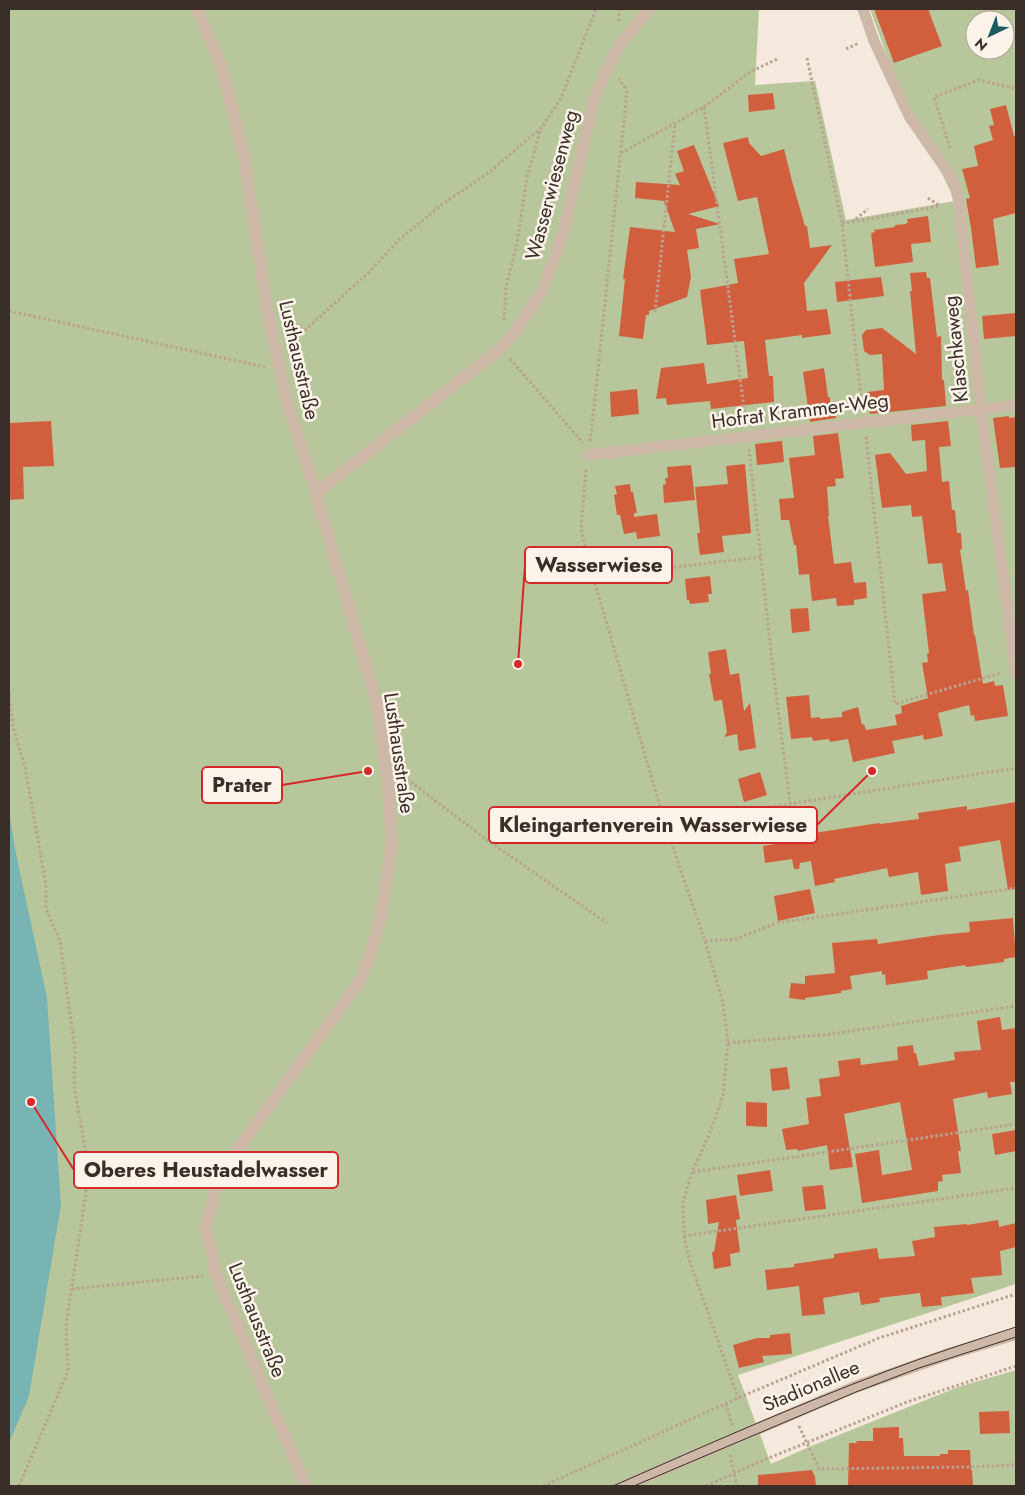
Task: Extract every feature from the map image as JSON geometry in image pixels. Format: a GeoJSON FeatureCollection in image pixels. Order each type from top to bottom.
{"type":"FeatureCollection","features":[{"type":"Feature","properties":{"kind":"street","name":"Lusthausstraße"},"geometry":{"type":"LineString","coordinates":[[197,9],[222,67],[243,151],[270,326],[280,371],[289,409],[316,493],[378,708],[388,784],[392,844],[380,922],[362,978],[219,1176],[206,1226],[216,1275],[306,1486]]}},
{"type":"Feature","properties":{"kind":"street","name":"Wasserwiesenweg"},"geometry":{"type":"LineString","coordinates":[[316,493],[471,372],[502,346],[519,326],[543,289],[563,234],[594,99],[608,66],[620,46],[650,9]]}},
{"type":"Feature","properties":{"kind":"street","name":"Stadionallee"},"geometry":{"type":"LineString","coordinates":[[624,1486],[855,1387],[949,1354],[1016,1334]]}},
{"type":"Feature","properties":{"kind":"lane","name":"Klaschkaweg"},"geometry":{"type":"LineString","coordinates":[[863,9],[874,41],[909,116],[954,181],[959,203],[981,409],[1016,673]]}},
{"type":"Feature","properties":{"kind":"lane","name":"Hofrat Krammer-Weg"},"geometry":{"type":"LineString","coordinates":[[588,455],[1016,405]]}},
{"type":"Feature","properties":{"kind":"path"},"geometry":{"type":"LineString","coordinates":[[277,356],[368,272],[400,239],[440,206],[491,171],[542,127],[561,98],[596,9]]}},
{"type":"Feature","properties":{"kind":"path"},"geometry":{"type":"LineString","coordinates":[[621,152],[704,107],[750,72],[778,59]]}},
{"type":"Feature","properties":{"kind":"path"},"geometry":{"type":"LineString","coordinates":[[608,66],[617,75],[627,91],[581,528],[587,556],[666,827],[705,941],[723,1003],[728,1043],[722,1096],[709,1135],[692,1172],[683,1202],[684,1236],[690,1262],[738,1398]]}},
{"type":"Feature","properties":{"kind":"path"},"geometry":{"type":"LineString","coordinates":[[950,152],[949,142],[934,97],[979,80],[1016,89]]}},
{"type":"Feature","properties":{"kind":"path"},"geometry":{"type":"LineString","coordinates":[[704,107],[748,436],[790,804]]}},
{"type":"Feature","properties":{"kind":"path"},"geometry":{"type":"LineString","coordinates":[[655,312],[675,123]]}},
{"type":"Feature","properties":{"kind":"path"},"geometry":{"type":"LineString","coordinates":[[842,223],[939,206]]}},
{"type":"Feature","properties":{"kind":"path"},"geometry":{"type":"LineString","coordinates":[[852,222],[868,209]]}},
{"type":"Feature","properties":{"kind":"path"},"geometry":{"type":"LineString","coordinates":[[9,311],[280,371]]}},
{"type":"Feature","properties":{"kind":"path"},"geometry":{"type":"LineString","coordinates":[[669,568],[761,557]]}},
{"type":"Feature","properties":{"kind":"path"},"geometry":{"type":"LineString","coordinates":[[9,694],[13,727],[25,767],[46,885],[46,910],[60,941],[75,1050],[74,1085],[89,1172],[66,1326],[68,1371],[18,1486]]}},
{"type":"Feature","properties":{"kind":"path"},"geometry":{"type":"LineString","coordinates":[[385,762],[486,840],[607,922]]}},
{"type":"Feature","properties":{"kind":"path"},"geometry":{"type":"LineString","coordinates":[[666,827],[745,811],[1016,768]]}},
{"type":"Feature","properties":{"kind":"path"},"geometry":{"type":"LineString","coordinates":[[705,941],[736,939],[777,923],[1016,888]]}},
{"type":"Feature","properties":{"kind":"path"},"geometry":{"type":"LineString","coordinates":[[728,1043],[832,1034],[1016,1006]]}},
{"type":"Feature","properties":{"kind":"path"},"geometry":{"type":"LineString","coordinates":[[692,1172],[1016,1124]]}},
{"type":"Feature","properties":{"kind":"path"},"geometry":{"type":"LineString","coordinates":[[684,1236],[1016,1188]]}},
{"type":"Feature","properties":{"kind":"path"},"geometry":{"type":"LineString","coordinates":[[72,1289],[216,1275]]}},
{"type":"Feature","properties":{"kind":"path"},"geometry":{"type":"LineString","coordinates":[[543,1486],[738,1398],[880,1338],[1016,1294]]}},
{"type":"Feature","properties":{"kind":"path"},"geometry":{"type":"LineString","coordinates":[[706,1486],[907,1402],[1016,1366]]}},
{"type":"Feature","properties":{"kind":"path"},"geometry":{"type":"LineString","coordinates":[[726,1404],[737,1486]]}},
{"type":"Feature","properties":{"kind":"path"},"geometry":{"type":"LineString","coordinates":[[793,1414],[819,1469],[1016,1465]]}},
{"type":"Feature","properties":{"kind":"green space"},"geometry":{"type":"Polygon","coordinates":[[[9,9],[759,9],[755,85],[815,81],[846,220],[955,201],[891,67],[870,9],[1016,9],[1016,1284],[738,1375],[771,1464],[958,1387],[1016,1370],[1016,1486],[9,1486],[9,9]]]}},
{"type":"Feature","properties":{"kind":"water"},"geometry":{"type":"Polygon","coordinates":[[[9,810],[15,849],[47,998],[61,1205],[29,1396],[9,1443],[9,810]]]}},
{"type":"Feature","properties":{"kind":"building"},"geometry":{"type":"Polygon","coordinates":[[[874,9],[928,9],[942,46],[894,63],[874,9]]]}},
{"type":"Feature","properties":{"kind":"building"},"geometry":{"type":"Polygon","coordinates":[[[773,93],[775,109],[749,112],[748,95],[773,93]]]}},
{"type":"Feature","properties":{"kind":"building"},"geometry":{"type":"Polygon","coordinates":[[[1006,105],[1014,136],[1016,136],[1016,213],[993,219],[999,265],[976,268],[966,199],[970,198],[962,169],[978,166],[974,146],[993,140],[989,126],[994,125],[990,109],[1006,105]]]}},
{"type":"Feature","properties":{"kind":"building"},"geometry":{"type":"Polygon","coordinates":[[[748,137],[749,143],[761,156],[784,149],[805,226],[807,226],[810,248],[832,245],[804,283],[807,311],[827,309],[831,334],[802,338],[802,335],[765,340],[769,376],[773,376],[774,402],[711,409],[710,401],[667,405],[666,398],[656,399],[661,368],[704,363],[707,384],[748,378],[744,341],[707,345],[700,290],[738,283],[734,259],[769,254],[757,197],[738,201],[723,143],[748,137]]]}},
{"type":"Feature","properties":{"kind":"building"},"geometry":{"type":"Polygon","coordinates":[[[694,145],[719,206],[688,214],[720,224],[696,229],[699,248],[687,250],[691,277],[687,297],[649,311],[649,315],[646,315],[643,339],[619,336],[625,279],[623,279],[630,227],[675,232],[664,201],[635,198],[636,182],[680,185],[675,174],[684,171],[677,151],[694,145]]]}},
{"type":"Feature","properties":{"kind":"building"},"geometry":{"type":"Polygon","coordinates":[[[928,216],[931,242],[911,244],[913,262],[875,267],[871,233],[875,232],[874,230],[906,224],[908,223],[907,219],[928,216]]]}},
{"type":"Feature","properties":{"kind":"building"},"geometry":{"type":"Polygon","coordinates":[[[926,272],[927,278],[930,278],[937,337],[941,336],[942,380],[944,380],[946,406],[870,414],[867,392],[884,390],[882,354],[870,355],[864,351],[862,335],[866,330],[882,328],[916,354],[910,273],[926,272]]]}},
{"type":"Feature","properties":{"kind":"building"},"geometry":{"type":"Polygon","coordinates":[[[881,277],[884,296],[837,302],[835,282],[881,277]]]}},
{"type":"Feature","properties":{"kind":"building"},"geometry":{"type":"Polygon","coordinates":[[[1016,313],[1016,336],[984,339],[982,316],[1016,313]]]}},
{"type":"Feature","properties":{"kind":"building"},"geometry":{"type":"Polygon","coordinates":[[[824,368],[828,397],[830,397],[830,402],[835,401],[836,418],[810,422],[803,372],[824,368]]]}},
{"type":"Feature","properties":{"kind":"building"},"geometry":{"type":"Polygon","coordinates":[[[637,389],[639,414],[611,417],[610,392],[637,389]]]}},
{"type":"Feature","properties":{"kind":"building"},"geometry":{"type":"Polygon","coordinates":[[[1009,416],[1009,418],[1016,417],[1016,467],[1000,468],[993,418],[1009,416]]]}},
{"type":"Feature","properties":{"kind":"building"},"geometry":{"type":"Polygon","coordinates":[[[51,421],[54,466],[23,467],[24,499],[9,500],[9,423],[51,421]]]}},
{"type":"Feature","properties":{"kind":"building"},"geometry":{"type":"Polygon","coordinates":[[[948,421],[951,446],[939,447],[942,482],[949,481],[952,510],[955,510],[957,533],[961,533],[962,549],[960,550],[983,684],[994,681],[995,686],[1003,685],[1008,716],[975,721],[974,715],[971,716],[969,705],[938,713],[943,736],[924,740],[923,735],[892,741],[895,753],[853,762],[848,739],[830,742],[829,739],[813,741],[812,737],[791,739],[786,697],[809,695],[811,718],[842,717],[842,712],[858,707],[862,725],[864,724],[866,730],[897,725],[895,715],[902,713],[901,706],[928,698],[922,663],[928,662],[927,654],[929,653],[922,594],[946,591],[942,563],[928,564],[922,516],[912,517],[911,505],[882,508],[875,455],[890,453],[906,474],[927,471],[925,440],[912,441],[911,425],[948,421]]]}},
{"type":"Feature","properties":{"kind":"building"},"geometry":{"type":"Polygon","coordinates":[[[838,433],[844,478],[835,479],[836,486],[827,487],[828,516],[834,564],[851,562],[854,583],[866,582],[867,598],[854,600],[854,605],[837,606],[836,598],[812,601],[809,574],[799,575],[796,545],[794,545],[789,520],[781,520],[779,499],[794,498],[789,458],[815,455],[813,436],[838,433]]]}},
{"type":"Feature","properties":{"kind":"building"},"geometry":{"type":"Polygon","coordinates":[[[782,441],[784,462],[757,465],[755,444],[782,441]]]}},
{"type":"Feature","properties":{"kind":"building"},"geometry":{"type":"Polygon","coordinates":[[[745,464],[751,533],[722,536],[724,552],[700,555],[697,533],[700,533],[695,487],[728,484],[726,466],[745,464]]]}},
{"type":"Feature","properties":{"kind":"building"},"geometry":{"type":"Polygon","coordinates":[[[691,465],[695,500],[664,503],[663,485],[666,484],[665,478],[668,478],[667,467],[691,465]]]}},
{"type":"Feature","properties":{"kind":"building"},"geometry":{"type":"Polygon","coordinates":[[[630,484],[637,513],[634,513],[634,517],[657,514],[660,536],[637,539],[636,532],[624,534],[620,515],[617,515],[614,495],[617,494],[615,486],[630,484]]]}},
{"type":"Feature","properties":{"kind":"building"},"geometry":{"type":"Polygon","coordinates":[[[710,576],[712,594],[708,594],[709,602],[690,604],[689,600],[687,600],[685,579],[710,576]]]}},
{"type":"Feature","properties":{"kind":"building"},"geometry":{"type":"Polygon","coordinates":[[[808,608],[810,631],[792,633],[790,609],[808,608]]]}},
{"type":"Feature","properties":{"kind":"building"},"geometry":{"type":"Polygon","coordinates":[[[726,649],[730,675],[739,673],[744,711],[750,703],[756,748],[739,751],[737,734],[724,737],[727,732],[722,700],[714,701],[709,674],[711,674],[708,652],[726,649]]]}},
{"type":"Feature","properties":{"kind":"building"},"geometry":{"type":"Polygon","coordinates":[[[760,772],[767,795],[744,802],[738,779],[760,772]]]}},
{"type":"Feature","properties":{"kind":"building"},"geometry":{"type":"Polygon","coordinates":[[[1016,802],[1016,889],[1008,890],[1000,840],[959,847],[961,861],[945,864],[948,891],[921,895],[918,872],[889,877],[887,868],[834,879],[835,882],[815,886],[811,861],[800,863],[799,869],[794,869],[792,859],[765,863],[763,846],[789,842],[784,816],[802,812],[801,835],[919,819],[918,813],[967,806],[967,810],[1016,802]]]}},
{"type":"Feature","properties":{"kind":"building"},"geometry":{"type":"Polygon","coordinates":[[[810,889],[815,913],[778,921],[774,896],[810,889]]]}},
{"type":"Feature","properties":{"kind":"building"},"geometry":{"type":"Polygon","coordinates":[[[1013,918],[1016,957],[1004,959],[1004,962],[966,967],[965,965],[927,971],[928,979],[886,985],[885,974],[882,975],[882,971],[850,976],[852,989],[841,991],[841,993],[805,998],[805,1000],[789,998],[791,983],[805,984],[805,976],[835,973],[832,943],[877,939],[878,944],[970,932],[969,922],[1013,918]]]}},
{"type":"Feature","properties":{"kind":"building"},"geometry":{"type":"Polygon","coordinates":[[[1000,1017],[1002,1030],[1016,1028],[1016,1082],[1010,1082],[1012,1094],[988,1098],[987,1092],[953,1099],[961,1151],[958,1151],[961,1173],[942,1175],[943,1181],[938,1182],[938,1191],[862,1203],[855,1154],[879,1150],[882,1175],[912,1170],[900,1102],[844,1114],[853,1167],[830,1170],[827,1145],[798,1151],[797,1149],[786,1150],[782,1129],[809,1124],[806,1098],[821,1096],[819,1079],[840,1076],[838,1061],[860,1058],[861,1065],[898,1060],[897,1047],[913,1045],[919,1066],[955,1060],[954,1052],[981,1050],[977,1021],[1000,1017]]]}},
{"type":"Feature","properties":{"kind":"building"},"geometry":{"type":"Polygon","coordinates":[[[787,1067],[790,1089],[772,1091],[770,1069],[787,1067]]]}},
{"type":"Feature","properties":{"kind":"building"},"geometry":{"type":"Polygon","coordinates":[[[746,1102],[767,1103],[767,1127],[746,1126],[746,1102]]]}},
{"type":"Feature","properties":{"kind":"building"},"geometry":{"type":"Polygon","coordinates":[[[1016,1130],[1016,1151],[995,1155],[992,1134],[1016,1130]]]}},
{"type":"Feature","properties":{"kind":"building"},"geometry":{"type":"Polygon","coordinates":[[[770,1170],[773,1191],[740,1196],[737,1175],[770,1170]]]}},
{"type":"Feature","properties":{"kind":"building"},"geometry":{"type":"Polygon","coordinates":[[[823,1185],[826,1209],[805,1211],[802,1187],[823,1185]]]}},
{"type":"Feature","properties":{"kind":"building"},"geometry":{"type":"Polygon","coordinates":[[[736,1195],[740,1219],[736,1220],[740,1252],[730,1254],[731,1266],[714,1269],[712,1252],[714,1252],[719,1222],[708,1224],[706,1200],[736,1195]]]}},
{"type":"Feature","properties":{"kind":"building"},"geometry":{"type":"Polygon","coordinates":[[[998,1220],[999,1227],[1016,1223],[1016,1247],[1000,1251],[1002,1275],[971,1278],[974,1293],[941,1297],[942,1305],[922,1307],[920,1293],[879,1298],[880,1302],[861,1305],[859,1292],[823,1298],[825,1314],[802,1316],[799,1286],[767,1290],[765,1270],[794,1267],[794,1264],[834,1258],[834,1254],[877,1248],[879,1259],[915,1256],[912,1241],[935,1237],[934,1227],[967,1225],[998,1220]]]}},
{"type":"Feature","properties":{"kind":"building"},"geometry":{"type":"Polygon","coordinates":[[[790,1333],[792,1354],[762,1356],[764,1362],[739,1368],[733,1345],[757,1338],[770,1338],[770,1335],[790,1333]]]}},
{"type":"Feature","properties":{"kind":"building"},"geometry":{"type":"Polygon","coordinates":[[[1009,1411],[1010,1433],[980,1434],[979,1412],[1009,1411]]]}},
{"type":"Feature","properties":{"kind":"building"},"geometry":{"type":"Polygon","coordinates":[[[899,1427],[899,1438],[903,1438],[904,1456],[940,1456],[940,1454],[948,1454],[948,1450],[970,1450],[973,1486],[848,1486],[849,1443],[873,1441],[873,1428],[899,1427]]]}},
{"type":"Feature","properties":{"kind":"building"},"geometry":{"type":"Polygon","coordinates":[[[812,1470],[816,1486],[758,1486],[758,1475],[812,1470]]]}},
{"type":"Feature","properties":{"kind":"tram line"},"geometry":{"type":"LineString","coordinates":[[613,1486],[852,1384],[919,1359],[1016,1327]]}},
{"type":"Feature","properties":{"kind":"tram line"},"geometry":{"type":"LineString","coordinates":[[634,1486],[856,1392],[919,1368],[1016,1337]]}},
{"type":"Feature","properties":{"kind":"place","name":"Wasserwiese"},"geometry":{"type":"Point","coordinates":[518,664]}},
{"type":"Feature","properties":{"kind":"place","name":"Prater"},"geometry":{"type":"Point","coordinates":[368,771]}},
{"type":"Feature","properties":{"kind":"place","name":"Kleingartenverein Wasserwiese"},"geometry":{"type":"Point","coordinates":[872,771]}},
{"type":"Feature","properties":{"kind":"place","name":"Oberes Heustadelwasser"},"geometry":{"type":"Point","coordinates":[31,1102]}}]}
